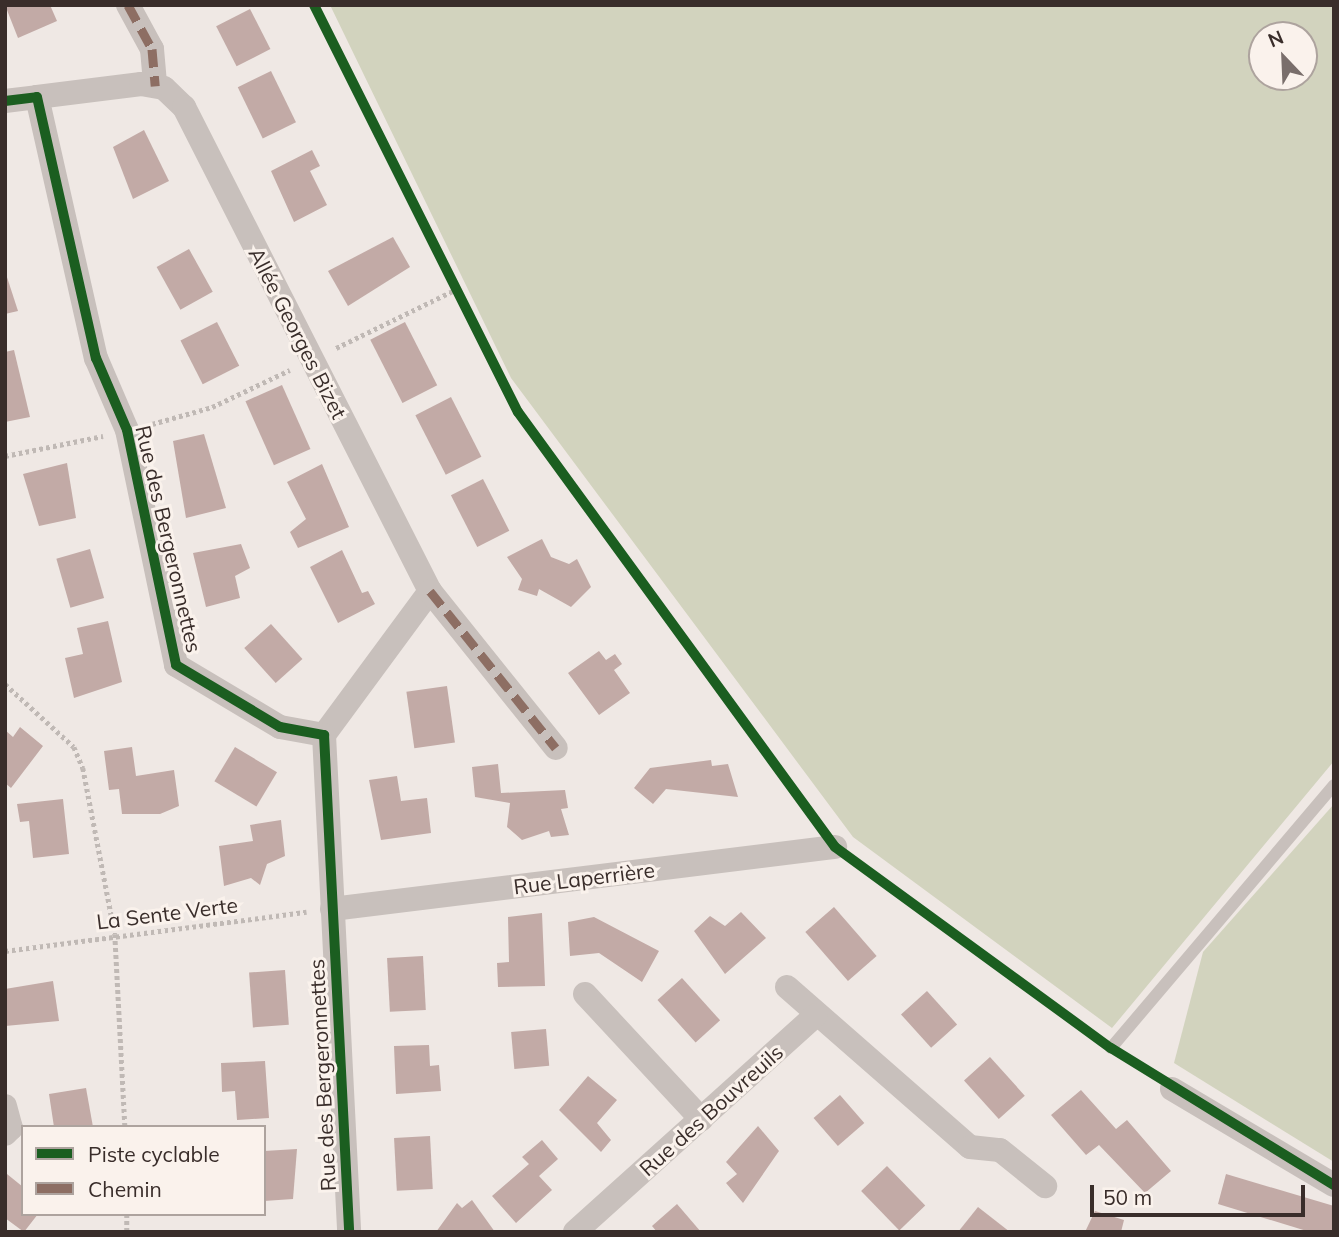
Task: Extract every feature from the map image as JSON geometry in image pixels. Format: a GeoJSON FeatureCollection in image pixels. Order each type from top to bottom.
{"type":"FeatureCollection","features":[{"type":"Feature","properties":{"kind":"street"},"geometry":{"type":"LineString","coordinates":[[5,101],[155,86],[152,49],[128,5]]}},
{"type":"Feature","properties":{"kind":"street","name":"Allée Georges Bizet"},"geometry":{"type":"LineString","coordinates":[[155,86],[184,107],[430,591],[556,748]]}},
{"type":"Feature","properties":{"kind":"street","name":"Rue des Bergeronnettes"},"geometry":{"type":"LineString","coordinates":[[37,97],[96,358],[127,430],[176,665],[280,727],[324,735],[349,1232]]}},
{"type":"Feature","properties":{"kind":"street"},"geometry":{"type":"LineString","coordinates":[[324,735],[430,591]]}},
{"type":"Feature","properties":{"kind":"street","name":"Rue Laperrière"},"geometry":{"type":"LineString","coordinates":[[332,909],[835,847]]}},
{"type":"Feature","properties":{"kind":"street"},"geometry":{"type":"LineString","coordinates":[[787,987],[816,1015],[919,1097],[970,1147],[1000,1150],[1045,1186]]}},
{"type":"Feature","properties":{"kind":"street"},"geometry":{"type":"LineString","coordinates":[[585,994],[701,1119]]}},
{"type":"Feature","properties":{"kind":"street","name":"Rue des Bouvreuils"},"geometry":{"type":"LineString","coordinates":[[575,1232],[602,1223],[701,1119],[816,1015]]}},
{"type":"Feature","properties":{"kind":"street"},"geometry":{"type":"LineString","coordinates":[[1172,1089],[1334,1185]]}},
{"type":"Feature","properties":{"kind":"street"},"geometry":{"type":"LineString","coordinates":[[5,1106],[10,1128],[5,1134]]}},
{"type":"Feature","properties":{"kind":"lane"},"geometry":{"type":"LineString","coordinates":[[1111,1048],[1334,785]]}},
{"type":"Feature","properties":{"kind":"path"},"geometry":{"type":"LineString","coordinates":[[5,456],[127,430],[212,407],[454,290]]}},
{"type":"Feature","properties":{"kind":"path"},"geometry":{"type":"LineString","coordinates":[[5,684],[74,747],[83,768],[116,934],[125,1125]]}},
{"type":"Feature","properties":{"kind":"green space"},"geometry":{"type":"Polygon","coordinates":[[[330,5],[1334,5],[1334,761],[1112,1028],[853,837],[511,378],[330,5]]]}},
{"type":"Feature","properties":{"kind":"green space"},"geometry":{"type":"Polygon","coordinates":[[[1334,804],[1334,1162],[1174,1063],[1203,952],[1334,804]]]}},
{"type":"Feature","properties":{"kind":"building"},"geometry":{"type":"Polygon","coordinates":[[[5,5],[50,5],[57,21],[18,38],[5,5]]]}},
{"type":"Feature","properties":{"kind":"building"},"geometry":{"type":"Polygon","coordinates":[[[250,9],[270,49],[237,66],[216,26],[250,9]]]}},
{"type":"Feature","properties":{"kind":"building"},"geometry":{"type":"Polygon","coordinates":[[[271,71],[296,122],[263,138],[238,87],[271,71]]]}},
{"type":"Feature","properties":{"kind":"building"},"geometry":{"type":"Polygon","coordinates":[[[144,130],[169,181],[133,199],[113,147],[144,130]]]}},
{"type":"Feature","properties":{"kind":"building"},"geometry":{"type":"Polygon","coordinates":[[[312,150],[320,166],[310,171],[327,205],[294,222],[271,171],[312,150]]]}},
{"type":"Feature","properties":{"kind":"building"},"geometry":{"type":"Polygon","coordinates":[[[393,237],[410,267],[348,306],[328,271],[393,237]]]}},
{"type":"Feature","properties":{"kind":"building"},"geometry":{"type":"Polygon","coordinates":[[[189,249],[213,292],[180,310],[157,267],[189,249]]]}},
{"type":"Feature","properties":{"kind":"building"},"geometry":{"type":"Polygon","coordinates":[[[5,271],[18,311],[5,314],[5,271]]]}},
{"type":"Feature","properties":{"kind":"building"},"geometry":{"type":"Polygon","coordinates":[[[217,322],[239,366],[203,384],[180,341],[217,322]]]}},
{"type":"Feature","properties":{"kind":"building"},"geometry":{"type":"Polygon","coordinates":[[[405,322],[437,385],[402,403],[370,340],[405,322]]]}},
{"type":"Feature","properties":{"kind":"building"},"geometry":{"type":"Polygon","coordinates":[[[14,350],[30,417],[5,422],[5,352],[14,350]]]}},
{"type":"Feature","properties":{"kind":"building"},"geometry":{"type":"Polygon","coordinates":[[[282,385],[310,449],[274,465],[245,401],[282,385]]]}},
{"type":"Feature","properties":{"kind":"building"},"geometry":{"type":"Polygon","coordinates":[[[451,397],[481,457],[446,475],[415,415],[451,397]]]}},
{"type":"Feature","properties":{"kind":"building"},"geometry":{"type":"Polygon","coordinates":[[[204,434],[226,508],[186,518],[173,441],[204,434]]]}},
{"type":"Feature","properties":{"kind":"building"},"geometry":{"type":"Polygon","coordinates":[[[67,463],[76,518],[39,526],[23,474],[67,463]]]}},
{"type":"Feature","properties":{"kind":"building"},"geometry":{"type":"Polygon","coordinates":[[[322,464],[349,527],[298,548],[290,532],[306,519],[287,482],[322,464]]]}},
{"type":"Feature","properties":{"kind":"building"},"geometry":{"type":"Polygon","coordinates":[[[483,479],[509,531],[477,547],[451,495],[483,479]]]}},
{"type":"Feature","properties":{"kind":"building"},"geometry":{"type":"Polygon","coordinates":[[[542,539],[551,557],[569,564],[577,559],[591,587],[571,607],[539,589],[537,596],[518,590],[522,579],[507,557],[542,539]]]}},
{"type":"Feature","properties":{"kind":"building"},"geometry":{"type":"Polygon","coordinates":[[[241,544],[250,568],[235,576],[240,598],[206,607],[193,553],[241,544]]]}},
{"type":"Feature","properties":{"kind":"building"},"geometry":{"type":"Polygon","coordinates":[[[90,549],[104,598],[70,608],[56,559],[90,549]]]}},
{"type":"Feature","properties":{"kind":"building"},"geometry":{"type":"Polygon","coordinates":[[[342,550],[362,593],[368,591],[375,604],[338,623],[310,567],[342,550]]]}},
{"type":"Feature","properties":{"kind":"building"},"geometry":{"type":"Polygon","coordinates":[[[108,621],[122,682],[74,698],[65,658],[83,654],[77,628],[108,621]]]}},
{"type":"Feature","properties":{"kind":"building"},"geometry":{"type":"Polygon","coordinates":[[[271,624],[302,659],[276,683],[244,648],[271,624]]]}},
{"type":"Feature","properties":{"kind":"building"},"geometry":{"type":"Polygon","coordinates":[[[599,651],[606,660],[615,654],[622,664],[614,670],[630,693],[599,715],[568,673],[599,651]]]}},
{"type":"Feature","properties":{"kind":"building"},"geometry":{"type":"Polygon","coordinates":[[[447,686],[455,742],[414,748],[406,692],[447,686]]]}},
{"type":"Feature","properties":{"kind":"building"},"geometry":{"type":"Polygon","coordinates":[[[20,727],[43,746],[11,788],[5,783],[5,730],[13,737],[20,727]]]}},
{"type":"Feature","properties":{"kind":"building"},"geometry":{"type":"Polygon","coordinates":[[[132,747],[136,776],[174,770],[179,806],[160,814],[122,814],[119,789],[109,790],[104,751],[132,747]]]}},
{"type":"Feature","properties":{"kind":"building"},"geometry":{"type":"Polygon","coordinates":[[[235,747],[277,772],[256,807],[214,781],[235,747]]]}},
{"type":"Feature","properties":{"kind":"building"},"geometry":{"type":"Polygon","coordinates":[[[711,760],[712,766],[728,764],[738,797],[666,789],[653,804],[634,788],[650,768],[711,760]]]}},
{"type":"Feature","properties":{"kind":"building"},"geometry":{"type":"Polygon","coordinates":[[[498,764],[501,793],[565,790],[568,808],[561,809],[569,835],[551,837],[549,831],[522,840],[507,827],[510,803],[475,797],[472,767],[498,764]]]}},
{"type":"Feature","properties":{"kind":"building"},"geometry":{"type":"Polygon","coordinates":[[[397,776],[401,801],[427,798],[431,833],[381,840],[369,780],[397,776]]]}},
{"type":"Feature","properties":{"kind":"building"},"geometry":{"type":"Polygon","coordinates":[[[63,799],[69,854],[33,858],[29,821],[20,822],[17,804],[63,799]]]}},
{"type":"Feature","properties":{"kind":"building"},"geometry":{"type":"Polygon","coordinates":[[[281,820],[285,856],[267,864],[260,885],[251,878],[224,886],[219,846],[253,841],[250,825],[281,820]]]}},
{"type":"Feature","properties":{"kind":"building"},"geometry":{"type":"Polygon","coordinates":[[[834,907],[877,956],[848,981],[805,932],[834,907]]]}},
{"type":"Feature","properties":{"kind":"building"},"geometry":{"type":"Polygon","coordinates":[[[741,912],[766,938],[725,974],[694,931],[710,916],[725,926],[741,912]]]}},
{"type":"Feature","properties":{"kind":"building"},"geometry":{"type":"Polygon","coordinates":[[[542,913],[545,986],[498,987],[497,963],[509,962],[508,917],[542,913]]]}},
{"type":"Feature","properties":{"kind":"building"},"geometry":{"type":"Polygon","coordinates":[[[594,917],[659,951],[642,982],[599,953],[570,956],[568,922],[594,917]]]}},
{"type":"Feature","properties":{"kind":"building"},"geometry":{"type":"Polygon","coordinates":[[[423,956],[426,1010],[390,1012],[387,958],[423,956]]]}},
{"type":"Feature","properties":{"kind":"building"},"geometry":{"type":"Polygon","coordinates":[[[285,970],[289,1025],[253,1027],[249,973],[285,970]]]}},
{"type":"Feature","properties":{"kind":"building"},"geometry":{"type":"Polygon","coordinates":[[[682,978],[720,1020],[696,1042],[657,1000],[682,978]]]}},
{"type":"Feature","properties":{"kind":"building"},"geometry":{"type":"Polygon","coordinates":[[[53,981],[59,1021],[5,1026],[5,989],[53,981]]]}},
{"type":"Feature","properties":{"kind":"building"},"geometry":{"type":"Polygon","coordinates":[[[927,991],[957,1024],[931,1048],[901,1014],[927,991]]]}},
{"type":"Feature","properties":{"kind":"building"},"geometry":{"type":"Polygon","coordinates":[[[546,1029],[549,1066],[514,1069],[511,1032],[546,1029]]]}},
{"type":"Feature","properties":{"kind":"building"},"geometry":{"type":"Polygon","coordinates":[[[429,1045],[430,1066],[439,1065],[441,1091],[396,1094],[394,1046],[429,1045]]]}},
{"type":"Feature","properties":{"kind":"building"},"geometry":{"type":"Polygon","coordinates":[[[990,1057],[1025,1096],[999,1119],[964,1080],[990,1057]]]}},
{"type":"Feature","properties":{"kind":"building"},"geometry":{"type":"Polygon","coordinates":[[[265,1061],[269,1118],[237,1120],[235,1091],[222,1092],[221,1063],[265,1061]]]}},
{"type":"Feature","properties":{"kind":"building"},"geometry":{"type":"Polygon","coordinates":[[[588,1076],[617,1100],[597,1123],[611,1140],[601,1152],[559,1110],[588,1076]]]}},
{"type":"Feature","properties":{"kind":"building"},"geometry":{"type":"Polygon","coordinates":[[[86,1088],[93,1125],[54,1125],[49,1094],[86,1088]]]}},
{"type":"Feature","properties":{"kind":"building"},"geometry":{"type":"Polygon","coordinates":[[[1081,1090],[1116,1129],[1127,1120],[1171,1171],[1145,1193],[1099,1145],[1086,1155],[1051,1115],[1081,1090]]]}},
{"type":"Feature","properties":{"kind":"building"},"geometry":{"type":"Polygon","coordinates":[[[840,1095],[864,1123],[838,1146],[814,1118],[840,1095]]]}},
{"type":"Feature","properties":{"kind":"building"},"geometry":{"type":"Polygon","coordinates":[[[758,1126],[779,1151],[743,1203],[726,1183],[737,1174],[726,1162],[758,1126]]]}},
{"type":"Feature","properties":{"kind":"building"},"geometry":{"type":"Polygon","coordinates":[[[430,1136],[433,1189],[397,1191],[394,1138],[430,1136]]]}},
{"type":"Feature","properties":{"kind":"building"},"geometry":{"type":"Polygon","coordinates":[[[542,1140],[558,1159],[539,1176],[552,1190],[516,1223],[492,1196],[529,1164],[522,1157],[542,1140]]]}},
{"type":"Feature","properties":{"kind":"building"},"geometry":{"type":"Polygon","coordinates":[[[297,1149],[293,1199],[266,1201],[266,1151],[297,1149]]]}},
{"type":"Feature","properties":{"kind":"building"},"geometry":{"type":"Polygon","coordinates":[[[887,1166],[925,1206],[899,1231],[861,1191],[887,1166]]]}},
{"type":"Feature","properties":{"kind":"building"},"geometry":{"type":"Polygon","coordinates":[[[7,1174],[21,1185],[21,1216],[36,1216],[24,1232],[5,1218],[7,1174]]]}},
{"type":"Feature","properties":{"kind":"building"},"geometry":{"type":"Polygon","coordinates":[[[1226,1174],[1334,1206],[1334,1232],[1310,1232],[1218,1204],[1226,1174]]]}},
{"type":"Feature","properties":{"kind":"building"},"geometry":{"type":"Polygon","coordinates":[[[472,1200],[495,1232],[436,1232],[457,1203],[462,1208],[472,1200]]]}},
{"type":"Feature","properties":{"kind":"building"},"geometry":{"type":"Polygon","coordinates":[[[677,1204],[701,1232],[657,1232],[652,1226],[677,1204]]]}},
{"type":"Feature","properties":{"kind":"building"},"geometry":{"type":"Polygon","coordinates":[[[978,1207],[1010,1232],[958,1232],[978,1207]]]}},
{"type":"Feature","properties":{"kind":"building"},"geometry":{"type":"Polygon","coordinates":[[[1095,1211],[1124,1220],[1121,1232],[1085,1232],[1095,1211]]]}},
{"type":"Feature","properties":{"kind":"marked path"},"geometry":{"type":"LineString","coordinates":[[128,5],[152,49],[155,86]]}},
{"type":"Feature","properties":{"kind":"marked path"},"geometry":{"type":"LineString","coordinates":[[430,591],[556,748]]}},
{"type":"Feature","properties":{"kind":"cycle path"},"geometry":{"type":"LineString","coordinates":[[314,5],[518,412],[835,847],[1111,1048],[1334,1185]]}},
{"type":"Feature","properties":{"kind":"cycle path"},"geometry":{"type":"LineString","coordinates":[[5,101],[37,97],[96,358],[127,430],[176,665],[280,727],[324,735],[349,1232]]}}]}
